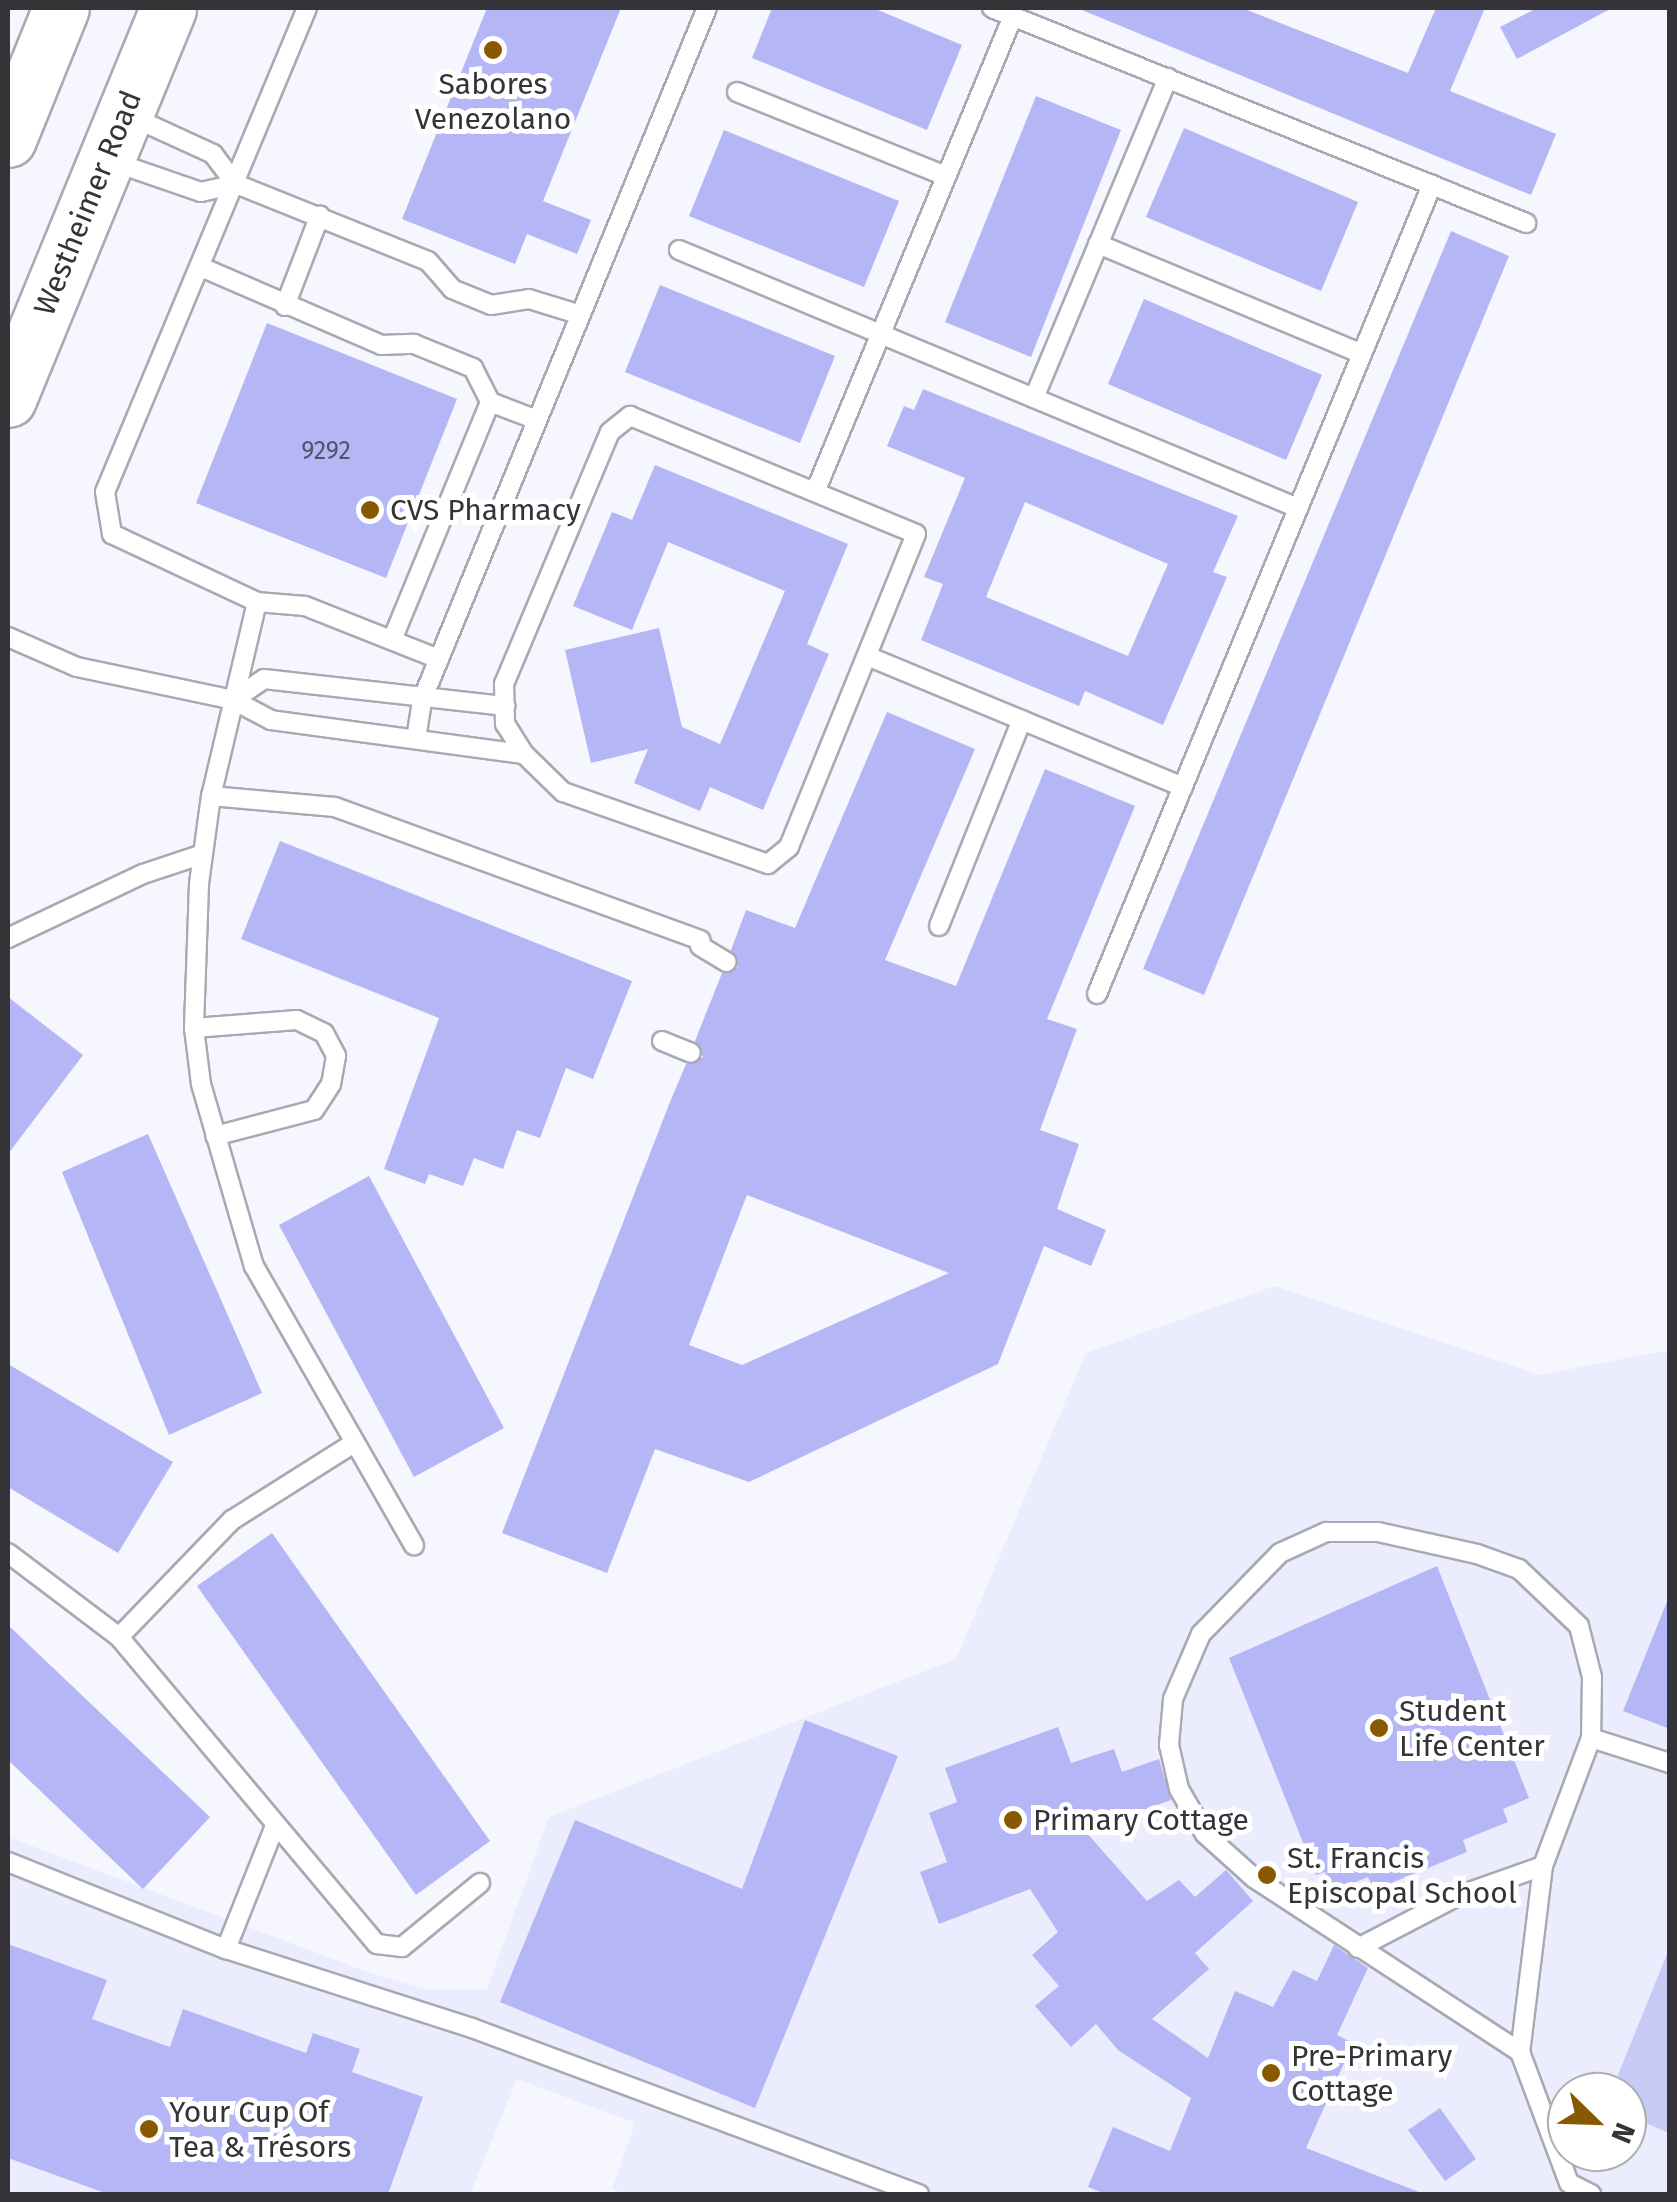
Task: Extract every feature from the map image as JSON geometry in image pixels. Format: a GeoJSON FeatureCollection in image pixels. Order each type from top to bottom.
{"type":"FeatureCollection","features":[{"type":"Feature","properties":{"kind":"main road"},"geometry":{"type":"LineString","coordinates":[[8,139],[61,8]]}},
{"type":"Feature","properties":{"kind":"main road"},"geometry":{"type":"LineString","coordinates":[[115,136],[115,37],[127,8]]}},
{"type":"Feature","properties":{"kind":"main road","name":"Westheimer Road"},"geometry":{"type":"LineString","coordinates":[[8,399],[168,8]]}},
{"type":"Feature","properties":{"kind":"lane"},"geometry":{"type":"LineString","coordinates":[[307,8],[105,492],[112,534],[257,602],[305,606],[438,659]]}},
{"type":"Feature","properties":{"kind":"lane"},"geometry":{"type":"LineString","coordinates":[[416,740],[422,700],[438,659],[708,8]]}},
{"type":"Feature","properties":{"kind":"lane"},"geometry":{"type":"LineString","coordinates":[[992,8],[1526,223]]}},
{"type":"Feature","properties":{"kind":"lane"},"geometry":{"type":"LineString","coordinates":[[815,492],[1012,16]]}},
{"type":"Feature","properties":{"kind":"lane"},"geometry":{"type":"LineString","coordinates":[[1034,398],[1168,78]]}},
{"type":"Feature","properties":{"kind":"lane"},"geometry":{"type":"LineString","coordinates":[[737,92],[946,176]]}},
{"type":"Feature","properties":{"kind":"lane"},"geometry":{"type":"LineString","coordinates":[[115,136],[201,192],[236,184]]}},
{"type":"Feature","properties":{"kind":"lane"},"geometry":{"type":"LineString","coordinates":[[115,136],[213,154],[236,184],[428,261],[452,289],[491,304],[529,300],[581,315]]}},
{"type":"Feature","properties":{"kind":"lane"},"geometry":{"type":"LineString","coordinates":[[1097,994],[1432,185]]}},
{"type":"Feature","properties":{"kind":"lane"},"geometry":{"type":"LineString","coordinates":[[285,306],[320,215]]}},
{"type":"Feature","properties":{"kind":"lane"},"geometry":{"type":"LineString","coordinates":[[1098,244],[1362,354]]}},
{"type":"Feature","properties":{"kind":"lane"},"geometry":{"type":"LineString","coordinates":[[679,250],[1298,508]]}},
{"type":"Feature","properties":{"kind":"lane"},"geometry":{"type":"LineString","coordinates":[[201,267],[380,345],[414,344],[473,368],[490,402],[537,420]]}},
{"type":"Feature","properties":{"kind":"lane"},"geometry":{"type":"LineString","coordinates":[[392,640],[490,402]]}},
{"type":"Feature","properties":{"kind":"lane"},"geometry":{"type":"LineString","coordinates":[[630,416],[815,492],[916,534],[789,847],[768,864],[563,792],[524,754],[505,724],[504,684],[610,432],[630,416]]}},
{"type":"Feature","properties":{"kind":"lane"},"geometry":{"type":"LineString","coordinates":[[257,602],[211,796],[203,854],[194,1028],[215,1136],[254,1266],[352,1444],[414,1545]]}},
{"type":"Feature","properties":{"kind":"lane"},"geometry":{"type":"LineString","coordinates":[[8,636],[78,667],[233,700],[271,720],[524,754]]}},
{"type":"Feature","properties":{"kind":"lane"},"geometry":{"type":"LineString","coordinates":[[866,656],[1183,786]]}},
{"type":"Feature","properties":{"kind":"lane"},"geometry":{"type":"LineString","coordinates":[[233,700],[264,679],[422,700],[505,706]]}},
{"type":"Feature","properties":{"kind":"lane"},"geometry":{"type":"LineString","coordinates":[[939,926],[1022,720]]}},
{"type":"Feature","properties":{"kind":"lane"},"geometry":{"type":"LineString","coordinates":[[211,796],[335,807],[701,943],[727,962]]}},
{"type":"Feature","properties":{"kind":"lane"},"geometry":{"type":"LineString","coordinates":[[8,938],[142,874],[203,854]]}},
{"type":"Feature","properties":{"kind":"lane"},"geometry":{"type":"LineString","coordinates":[[194,1028],[297,1020],[324,1033],[336,1056],[331,1084],[314,1110],[215,1136]]}},
{"type":"Feature","properties":{"kind":"lane"},"geometry":{"type":"LineString","coordinates":[[662,1041],[691,1054]]}},
{"type":"Feature","properties":{"kind":"lane"},"geometry":{"type":"LineString","coordinates":[[119,1637],[232,1520],[352,1444]]}},
{"type":"Feature","properties":{"kind":"lane"},"geometry":{"type":"LineString","coordinates":[[1520,2052],[1254,1878],[1205,1834],[1179,1790],[1169,1745],[1173,1699],[1201,1634],[1241,1586],[1280,1553],[1326,1532],[1432,1542],[1519,1569],[1579,1626],[1592,1677],[1591,1738],[1543,1866],[1520,2052],[1569,2183],[1591,2194]]}},
{"type":"Feature","properties":{"kind":"lane"},"geometry":{"type":"LineString","coordinates":[[8,1553],[119,1637],[377,1944],[402,1947],[480,1883]]}},
{"type":"Feature","properties":{"kind":"lane"},"geometry":{"type":"LineString","coordinates":[[1591,1738],[1670,1763]]}},
{"type":"Feature","properties":{"kind":"lane"},"geometry":{"type":"LineString","coordinates":[[226,1949],[275,1826]]}},
{"type":"Feature","properties":{"kind":"lane"},"geometry":{"type":"LineString","coordinates":[[8,1862],[226,1949],[472,2028],[919,2194]]}},
{"type":"Feature","properties":{"kind":"lane"},"geometry":{"type":"LineString","coordinates":[[1358,1948],[1458,1896],[1543,1866]]}},
{"type":"Feature","properties":{"kind":"shaded area","name":"St. Francis Episcopal School"},"geometry":{"type":"Polygon","coordinates":[[[1275,1286],[1539,1375],[1669,1350],[1669,2194],[627,2194],[612,2189],[635,2123],[517,2079],[470,2194],[8,2194],[8,1837],[373,1974],[429,1990],[487,1989],[549,1817],[956,1659],[1086,1353],[1275,1286]]]}},
{"type":"Feature","properties":{"kind":"shaded area"},"geometry":{"type":"Polygon","coordinates":[[[1669,1949],[1670,2133],[1647,2123],[1647,2072],[1619,2072],[1669,1949]]]}},
{"type":"Feature","properties":{"kind":"building"},"geometry":{"type":"Polygon","coordinates":[[[487,8],[621,8],[543,201],[591,220],[577,254],[527,234],[515,264],[402,219],[487,8]]]}},
{"type":"Feature","properties":{"kind":"building"},"geometry":{"type":"Polygon","coordinates":[[[772,8],[873,8],[962,45],[927,130],[752,58],[772,8]]]}},
{"type":"Feature","properties":{"kind":"building"},"geometry":{"type":"Polygon","coordinates":[[[1077,8],[1242,8],[1408,73],[1436,8],[1485,8],[1450,91],[1556,134],[1531,195],[1077,8]]]}},
{"type":"Feature","properties":{"kind":"building"},"geometry":{"type":"Polygon","coordinates":[[[1537,8],[1612,8],[1517,59],[1500,27],[1537,8]]]}},
{"type":"Feature","properties":{"kind":"building"},"geometry":{"type":"Polygon","coordinates":[[[1036,96],[1121,130],[1031,357],[945,322],[1036,96]]]}},
{"type":"Feature","properties":{"kind":"building"},"geometry":{"type":"Polygon","coordinates":[[[1184,128],[1358,202],[1321,291],[1146,217],[1184,128]]]}},
{"type":"Feature","properties":{"kind":"building"},"geometry":{"type":"Polygon","coordinates":[[[724,130],[899,201],[864,287],[689,216],[724,130]]]}},
{"type":"Feature","properties":{"kind":"building"},"geometry":{"type":"Polygon","coordinates":[[[1451,231],[1509,256],[1204,995],[1143,969],[1451,231]]]}},
{"type":"Feature","properties":{"kind":"building"},"geometry":{"type":"Polygon","coordinates":[[[660,285],[835,356],[800,443],[625,372],[660,285]]]}},
{"type":"Feature","properties":{"kind":"building"},"geometry":{"type":"Polygon","coordinates":[[[1144,299],[1322,375],[1286,460],[1108,384],[1144,299]]]}},
{"type":"Feature","properties":{"kind":"building","name":"CVS Pharmacy"},"geometry":{"type":"Polygon","coordinates":[[[267,323],[457,399],[386,578],[196,503],[267,323]]]}},
{"type":"Feature","properties":{"kind":"building"},"geometry":{"type":"Polygon","coordinates":[[[923,389],[1238,516],[1213,572],[1227,577],[1163,725],[1085,691],[1079,706],[921,640],[943,584],[924,577],[965,478],[887,446],[904,406],[914,410],[923,389]],[[1025,502],[986,597],[1128,656],[1168,564],[1025,502]]]}},
{"type":"Feature","properties":{"kind":"building"},"geometry":{"type":"Polygon","coordinates":[[[655,465],[848,544],[807,644],[829,654],[763,810],[710,787],[700,811],[634,783],[648,749],[591,763],[565,650],[659,628],[682,727],[720,744],[785,591],[668,542],[632,630],[573,606],[612,512],[632,520],[655,465]]]}},
{"type":"Feature","properties":{"kind":"building"},"geometry":{"type":"Polygon","coordinates":[[[887,712],[975,749],[885,960],[956,986],[1045,769],[1135,806],[1047,1019],[1077,1029],[1040,1130],[1079,1144],[1057,1209],[1106,1230],[1091,1266],[1044,1246],[998,1364],[749,1482],[655,1449],[607,1573],[502,1533],[686,1064],[703,1057],[695,1041],[722,973],[738,967],[731,950],[746,910],[795,928],[887,712]],[[747,1195],[689,1345],[742,1365],[949,1273],[747,1195]]]}},
{"type":"Feature","properties":{"kind":"building"},"geometry":{"type":"Polygon","coordinates":[[[280,841],[632,981],[593,1079],[566,1068],[540,1138],[517,1130],[503,1169],[474,1158],[463,1186],[429,1174],[425,1184],[384,1169],[439,1018],[241,939],[280,841]]]}},
{"type":"Feature","properties":{"kind":"building"},"geometry":{"type":"Polygon","coordinates":[[[8,997],[83,1055],[8,1154],[8,997]]]}},
{"type":"Feature","properties":{"kind":"building"},"geometry":{"type":"Polygon","coordinates":[[[148,1134],[262,1393],[169,1435],[62,1172],[148,1134]]]}},
{"type":"Feature","properties":{"kind":"building"},"geometry":{"type":"Polygon","coordinates":[[[369,1176],[504,1428],[414,1477],[279,1225],[369,1176]]]}},
{"type":"Feature","properties":{"kind":"building"},"geometry":{"type":"Polygon","coordinates":[[[8,1364],[173,1462],[118,1553],[8,1487],[8,1364]]]}},
{"type":"Feature","properties":{"kind":"building"},"geometry":{"type":"Polygon","coordinates":[[[272,1533],[490,1841],[416,1895],[197,1586],[272,1533]]]}},
{"type":"Feature","properties":{"kind":"building","name":"Student Life Center"},"geometry":{"type":"Polygon","coordinates":[[[1437,1566],[1529,1798],[1503,1809],[1508,1822],[1463,1840],[1467,1852],[1374,1890],[1368,1877],[1333,1891],[1325,1872],[1316,1875],[1229,1658],[1437,1566]]]}},
{"type":"Feature","properties":{"kind":"building"},"geometry":{"type":"Polygon","coordinates":[[[1670,1599],[1670,1729],[1623,1711],[1670,1599]]]}},
{"type":"Feature","properties":{"kind":"building"},"geometry":{"type":"Polygon","coordinates":[[[8,1625],[210,1817],[143,1889],[8,1760],[8,1625]]]}},
{"type":"Feature","properties":{"kind":"building"},"geometry":{"type":"Polygon","coordinates":[[[805,1720],[898,1756],[755,2108],[500,2002],[575,1820],[742,1889],[805,1720]]]}},
{"type":"Feature","properties":{"kind":"building"},"geometry":{"type":"Polygon","coordinates":[[[1058,1727],[1071,1763],[1114,1749],[1122,1772],[1159,1759],[1171,1800],[1085,1831],[1147,1901],[1179,1880],[1195,1897],[1226,1870],[1253,1901],[1195,1953],[1209,1969],[1152,2019],[1208,2058],[1235,1991],[1273,2007],[1293,1970],[1317,1981],[1334,1945],[1368,1968],[1337,2035],[1353,2043],[1306,2148],[1424,2194],[1106,2194],[1088,2187],[1113,2127],[1170,2151],[1191,2098],[1118,2050],[1096,2024],[1071,2047],[1035,2006],[1059,1986],[1032,1955],[1058,1932],[1030,1889],[939,1924],[920,1872],[947,1862],[929,1813],[957,1802],[945,1768],[1058,1727]]]}},
{"type":"Feature","properties":{"kind":"building"},"geometry":{"type":"Polygon","coordinates":[[[8,1944],[107,1980],[92,2019],[170,2047],[183,2009],[306,2053],[313,2033],[360,2049],[352,2072],[423,2097],[388,2194],[108,2194],[8,2158],[8,1944]]]}},
{"type":"Feature","properties":{"kind":"building"},"geometry":{"type":"Polygon","coordinates":[[[1440,2108],[1476,2159],[1445,2181],[1408,2130],[1440,2108]]]}},
{"type":"Feature","properties":{"kind":"place","name":"Sabores Venezolano"},"geometry":{"type":"Point","coordinates":[493,50]}},
{"type":"Feature","properties":{"kind":"place","name":"CVS Pharmacy"},"geometry":{"type":"Point","coordinates":[370,510]}},
{"type":"Feature","properties":{"kind":"place","name":"Student Life Center"},"geometry":{"type":"Point","coordinates":[1379,1728]}},
{"type":"Feature","properties":{"kind":"place","name":"Primary Cottage"},"geometry":{"type":"Point","coordinates":[1013,1820]}},
{"type":"Feature","properties":{"kind":"place","name":"St. Francis Episcopal School"},"geometry":{"type":"Point","coordinates":[1267,1875]}},
{"type":"Feature","properties":{"kind":"place","name":"Pre-Primary Cottage"},"geometry":{"type":"Point","coordinates":[1271,2073]}},
{"type":"Feature","properties":{"kind":"place","name":"Your Cup Of Tea & Trésors"},"geometry":{"type":"Point","coordinates":[149,2129]}}]}
